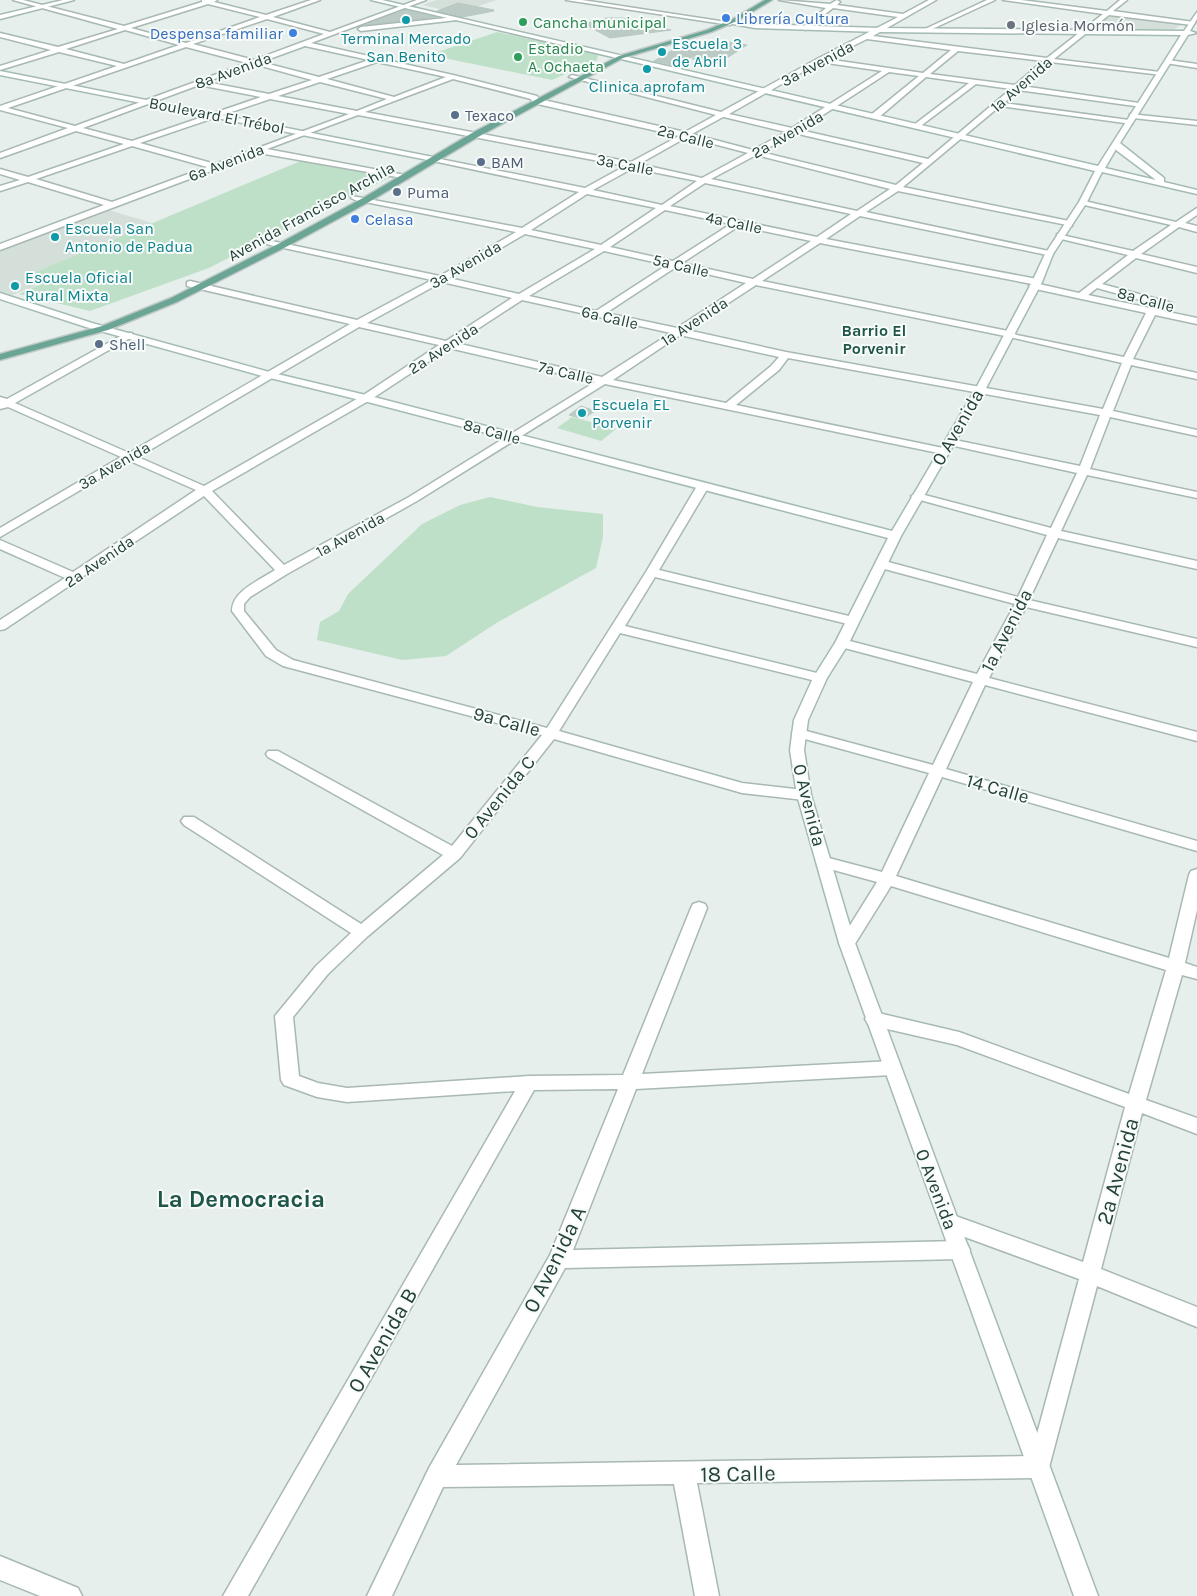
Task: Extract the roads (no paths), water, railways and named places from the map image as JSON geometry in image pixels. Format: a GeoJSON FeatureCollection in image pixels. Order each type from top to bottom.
{"type":"FeatureCollection","features":[{"type":"Feature","properties":{"kind":"main road","name":"Avenida Francisco Archila"},"geometry":{"type":"LineString","coordinates":[[0,358],[105,328],[174,300],[270,242],[430,158],[613,55],[730,23],[770,0]]}},
{"type":"Feature","properties":{"kind":"main road","name":"Avenida Francisco Archila"},"geometry":{"type":"LineString","coordinates":[[0,350],[89,325],[195,286],[283,245],[366,200],[405,177],[430,158]]}},
{"type":"Feature","properties":{"kind":"street"},"geometry":{"type":"LineString","coordinates":[[16,0],[394,99]]}},
{"type":"Feature","properties":{"kind":"street"},"geometry":{"type":"LineString","coordinates":[[0,17],[71,0]]}},
{"type":"Feature","properties":{"kind":"street"},"geometry":{"type":"LineString","coordinates":[[199,0],[210,1],[265,18],[334,33],[455,19]]}},
{"type":"Feature","properties":{"kind":"street"},"geometry":{"type":"LineString","coordinates":[[0,108],[317,0]]}},
{"type":"Feature","properties":{"kind":"street"},"geometry":{"type":"LineString","coordinates":[[374,0],[601,50],[613,55]]}},
{"type":"Feature","properties":{"kind":"street"},"geometry":{"type":"LineString","coordinates":[[386,0],[455,19],[1197,192]]}},
{"type":"Feature","properties":{"kind":"street","name":"8a Avenida"},"geometry":{"type":"LineString","coordinates":[[0,156],[423,0]]}},
{"type":"Feature","properties":{"kind":"street","name":"8a Avenida"},"geometry":{"type":"LineString","coordinates":[[408,6],[432,0]]}},
{"type":"Feature","properties":{"kind":"street"},"geometry":{"type":"LineString","coordinates":[[569,0],[730,23],[804,28],[840,0]]}},
{"type":"Feature","properties":{"kind":"street"},"geometry":{"type":"LineString","coordinates":[[782,0],[906,16]]}},
{"type":"Feature","properties":{"kind":"street","name":"3a Avenida"},"geometry":{"type":"LineString","coordinates":[[0,533],[357,324],[440,280],[525,230],[586,191],[819,60],[866,38],[933,0]]}},
{"type":"Feature","properties":{"kind":"street"},"geometry":{"type":"LineString","coordinates":[[928,30],[992,0]]}},
{"type":"Feature","properties":{"kind":"street"},"geometry":{"type":"LineString","coordinates":[[1006,0],[1110,13],[1194,18]]}},
{"type":"Feature","properties":{"kind":"street","name":"1a Avenida"},"geometry":{"type":"LineString","coordinates":[[238,604],[246,594],[283,571],[413,499],[604,381],[897,188],[962,136],[1048,60],[1110,13],[1124,0]]}},
{"type":"Feature","properties":{"kind":"street"},"geometry":{"type":"LineString","coordinates":[[0,68],[210,1]]}},
{"type":"Feature","properties":{"kind":"street"},"geometry":{"type":"LineString","coordinates":[[638,10],[651,3]]}},
{"type":"Feature","properties":{"kind":"street","name":"0 Avenida"},"geometry":{"type":"LineString","coordinates":[[1086,1596],[847,943],[804,795],[798,769],[798,733],[801,720],[820,678],[842,643],[917,496],[980,390],[1036,284],[1049,254],[1083,202],[1100,169],[1139,106],[1168,62],[1192,33],[1194,18]]}},
{"type":"Feature","properties":{"kind":"street"},"geometry":{"type":"LineString","coordinates":[[711,29],[804,28],[1192,33]]}},
{"type":"Feature","properties":{"kind":"street"},"geometry":{"type":"LineString","coordinates":[[0,35],[125,66]]}},
{"type":"Feature","properties":{"kind":"street"},"geometry":{"type":"LineString","coordinates":[[866,38],[1160,74]]}},
{"type":"Feature","properties":{"kind":"street","name":"2a Calle"},"geometry":{"type":"LineString","coordinates":[[305,44],[453,77],[897,188],[1069,224]]}},
{"type":"Feature","properties":{"kind":"street"},"geometry":{"type":"LineString","coordinates":[[875,116],[926,76],[956,49]]}},
{"type":"Feature","properties":{"kind":"street"},"geometry":{"type":"LineString","coordinates":[[0,189],[376,60]]}},
{"type":"Feature","properties":{"kind":"street"},"geometry":{"type":"LineString","coordinates":[[819,60],[1139,106]]}},
{"type":"Feature","properties":{"kind":"street"},"geometry":{"type":"LineString","coordinates":[[1168,62],[1197,66]]}},
{"type":"Feature","properties":{"kind":"street","name":"2a Avenida"},"geometry":{"type":"LineString","coordinates":[[0,626],[76,578],[205,490],[366,398],[520,297],[604,247],[704,180],[793,131],[888,71]]}},
{"type":"Feature","properties":{"kind":"street","name":"Boulevard El Trébol"},"geometry":{"type":"LineString","coordinates":[[0,73],[430,158]]}},
{"type":"Feature","properties":{"kind":"street","name":"6a Avenida"},"geometry":{"type":"LineString","coordinates":[[2,245],[453,77]]}},
{"type":"Feature","properties":{"kind":"street"},"geometry":{"type":"LineString","coordinates":[[575,78],[724,115],[929,162]]}},
{"type":"Feature","properties":{"kind":"street","name":"3a Calle"},"geometry":{"type":"LineString","coordinates":[[199,83],[632,165],[1049,254]]}},
{"type":"Feature","properties":{"kind":"street"},"geometry":{"type":"LineString","coordinates":[[918,126],[973,83]]}},
{"type":"Feature","properties":{"kind":"street"},"geometry":{"type":"LineString","coordinates":[[998,104],[1131,119],[1197,123]]}},
{"type":"Feature","properties":{"kind":"street"},"geometry":{"type":"LineString","coordinates":[[0,108],[214,166]]}},
{"type":"Feature","properties":{"kind":"street"},"geometry":{"type":"LineString","coordinates":[[1116,144],[1152,174],[1173,186]]}},
{"type":"Feature","properties":{"kind":"street"},"geometry":{"type":"LineString","coordinates":[[257,150],[405,177]]}},
{"type":"Feature","properties":{"kind":"street","name":"4a Calle"},"geometry":{"type":"LineString","coordinates":[[430,158],[817,240],[1036,284],[1081,296],[1197,321]]}},
{"type":"Feature","properties":{"kind":"street"},"geometry":{"type":"LineString","coordinates":[[0,171],[112,205]]}},
{"type":"Feature","properties":{"kind":"street","name":"5a Calle"},"geometry":{"type":"LineString","coordinates":[[355,198],[525,230],[873,308],[1008,334]]}},
{"type":"Feature","properties":{"kind":"street"},"geometry":{"type":"LineString","coordinates":[[1083,202],[1197,229]]}},
{"type":"Feature","properties":{"kind":"street"},"geometry":{"type":"LineString","coordinates":[[1081,296],[1135,254],[1197,211]]}},
{"type":"Feature","properties":{"kind":"street"},"geometry":{"type":"LineString","coordinates":[[597,314],[738,222]]}},
{"type":"Feature","properties":{"kind":"street"},"geometry":{"type":"LineString","coordinates":[[1060,236],[1197,270]]}},
{"type":"Feature","properties":{"kind":"street","name":"6a Calle"},"geometry":{"type":"LineString","coordinates":[[270,242],[786,355],[1106,413],[1197,433]]}},
{"type":"Feature","properties":{"kind":"street","name":"8a Calle"},"geometry":{"type":"LineString","coordinates":[[1096,285],[1197,312]]}},
{"type":"Feature","properties":{"kind":"street","name":"7a Calle"},"geometry":{"type":"LineString","coordinates":[[195,286],[447,346],[727,407],[1084,470],[1197,494]]}},
{"type":"Feature","properties":{"kind":"street","name":"8a Calle"},"geometry":{"type":"LineString","coordinates":[[0,296],[89,325],[270,375],[366,398],[895,536]]}},
{"type":"Feature","properties":{"kind":"street","name":"1a Avenida"},"geometry":{"type":"LineString","coordinates":[[847,943],[887,878],[981,679],[1022,602],[1084,470],[1127,362],[1152,311]]}},
{"type":"Feature","properties":{"kind":"street"},"geometry":{"type":"LineString","coordinates":[[1008,334],[1014,337],[1197,376]]}},
{"type":"Feature","properties":{"kind":"street"},"geometry":{"type":"LineString","coordinates":[[2,403],[129,335]]}},
{"type":"Feature","properties":{"kind":"street"},"geometry":{"type":"LineString","coordinates":[[727,407],[775,368],[786,355]]}},
{"type":"Feature","properties":{"kind":"street"},"geometry":{"type":"LineString","coordinates":[[2,403],[205,490],[283,571]]}},
{"type":"Feature","properties":{"kind":"street","name":"0 Avenida C"},"geometry":{"type":"LineString","coordinates":[[529,1083],[348,1095],[317,1090],[290,1080],[284,1016],[322,970],[362,932],[454,854],[550,733],[652,572],[702,486]]}},
{"type":"Feature","properties":{"kind":"street"},"geometry":{"type":"LineString","coordinates":[[917,496],[1054,533],[1197,565]]}},
{"type":"Feature","properties":{"kind":"street"},"geometry":{"type":"LineString","coordinates":[[0,544],[76,578]]}},
{"type":"Feature","properties":{"kind":"street"},"geometry":{"type":"LineString","coordinates":[[881,564],[1022,602],[1197,643]]}},
{"type":"Feature","properties":{"kind":"street"},"geometry":{"type":"LineString","coordinates":[[652,572],[852,621]]}},
{"type":"Feature","properties":{"kind":"street","name":"9a Calle"},"geometry":{"type":"LineString","coordinates":[[238,604],[238,611],[271,653],[288,663],[550,733],[742,788],[804,795]]}},
{"type":"Feature","properties":{"kind":"street"},"geometry":{"type":"LineString","coordinates":[[617,628],[820,678]]}},
{"type":"Feature","properties":{"kind":"street"},"geometry":{"type":"LineString","coordinates":[[842,643],[1197,737]]}},
{"type":"Feature","properties":{"kind":"street","name":"14 Calle"},"geometry":{"type":"LineString","coordinates":[[798,733],[938,770],[1197,846]]}},
{"type":"Feature","properties":{"kind":"street"},"geometry":{"type":"LineString","coordinates":[[273,754],[454,854]]}},
{"type":"Feature","properties":{"kind":"street"},"geometry":{"type":"LineString","coordinates":[[189,821],[362,932]]}},
{"type":"Feature","properties":{"kind":"street"},"geometry":{"type":"LineString","coordinates":[[825,862],[887,878],[1197,972]]}},
{"type":"Feature","properties":{"kind":"street","name":"2a Avenida"},"geometry":{"type":"LineString","coordinates":[[1039,1467],[1135,1104],[1176,966],[1197,875]]}},
{"type":"Feature","properties":{"kind":"street","name":"0 Avenida A"},"geometry":{"type":"LineString","coordinates":[[379,1596],[436,1476],[559,1259],[699,908]]}},
{"type":"Feature","properties":{"kind":"street"},"geometry":{"type":"LineString","coordinates":[[874,1019],[958,1038],[1197,1126]]}},
{"type":"Feature","properties":{"kind":"street"},"geometry":{"type":"LineString","coordinates":[[529,1083],[630,1082],[892,1068]]}},
{"type":"Feature","properties":{"kind":"street","name":"0 Avenida B"},"geometry":{"type":"LineString","coordinates":[[235,1596],[529,1083]]}},
{"type":"Feature","properties":{"kind":"street"},"geometry":{"type":"LineString","coordinates":[[950,1223],[1090,1274],[1197,1317]]}},
{"type":"Feature","properties":{"kind":"street"},"geometry":{"type":"LineString","coordinates":[[559,1259],[960,1250]]}},
{"type":"Feature","properties":{"kind":"street","name":"18 Calle"},"geometry":{"type":"LineString","coordinates":[[436,1476],[684,1474],[1039,1467]]}},
{"type":"Feature","properties":{"kind":"street"},"geometry":{"type":"LineString","coordinates":[[684,1474],[707,1596]]}},
{"type":"Feature","properties":{"kind":"street"},"geometry":{"type":"LineString","coordinates":[[0,1568],[70,1596]]}},
{"type":"Feature","properties":{"kind":"place","name":"Librería Cultura"},"geometry":{"type":"Point","coordinates":[726,18]}},
{"type":"Feature","properties":{"kind":"place","name":"Terminal Mercado San Benito"},"geometry":{"type":"Point","coordinates":[406,20]}},
{"type":"Feature","properties":{"kind":"place","name":"Cancha municipal"},"geometry":{"type":"Point","coordinates":[523,22]}},
{"type":"Feature","properties":{"kind":"place","name":"Iglesia Mormón"},"geometry":{"type":"Point","coordinates":[1011,25]}},
{"type":"Feature","properties":{"kind":"place","name":"Despensa familiar"},"geometry":{"type":"Point","coordinates":[293,33]}},
{"type":"Feature","properties":{"kind":"place","name":"Escuela 3 de Abril"},"geometry":{"type":"Point","coordinates":[662,52]}},
{"type":"Feature","properties":{"kind":"place","name":"Estadio A. Ochaeta"},"geometry":{"type":"Point","coordinates":[518,57]}},
{"type":"Feature","properties":{"kind":"place","name":"Clinica aprofam"},"geometry":{"type":"Point","coordinates":[647,69]}},
{"type":"Feature","properties":{"kind":"place","name":"Texaco"},"geometry":{"type":"Point","coordinates":[455,115]}},
{"type":"Feature","properties":{"kind":"place","name":"BAM"},"geometry":{"type":"Point","coordinates":[481,162]}},
{"type":"Feature","properties":{"kind":"place","name":"Puma"},"geometry":{"type":"Point","coordinates":[397,192]}},
{"type":"Feature","properties":{"kind":"place","name":"Celasa"},"geometry":{"type":"Point","coordinates":[355,219]}},
{"type":"Feature","properties":{"kind":"place","name":"Escuela San Antonio de Padua"},"geometry":{"type":"Point","coordinates":[55,237]}},
{"type":"Feature","properties":{"kind":"place","name":"Escuela Oficial Rural Mixta"},"geometry":{"type":"Point","coordinates":[15,286]}},
{"type":"Feature","properties":{"kind":"place","name":"Shell"},"geometry":{"type":"Point","coordinates":[99,344]}},
{"type":"Feature","properties":{"kind":"place","name":"Escuela EL Porvenir"},"geometry":{"type":"Point","coordinates":[582,413]}},
{"type":"Feature","properties":{"kind":"district","name":"Barrio El Porvenir"},"geometry":{"type":"Point","coordinates":[874,339]}},
{"type":"Feature","properties":{"kind":"district","name":"La Democracia"},"geometry":{"type":"Point","coordinates":[241,1199]}}]}
